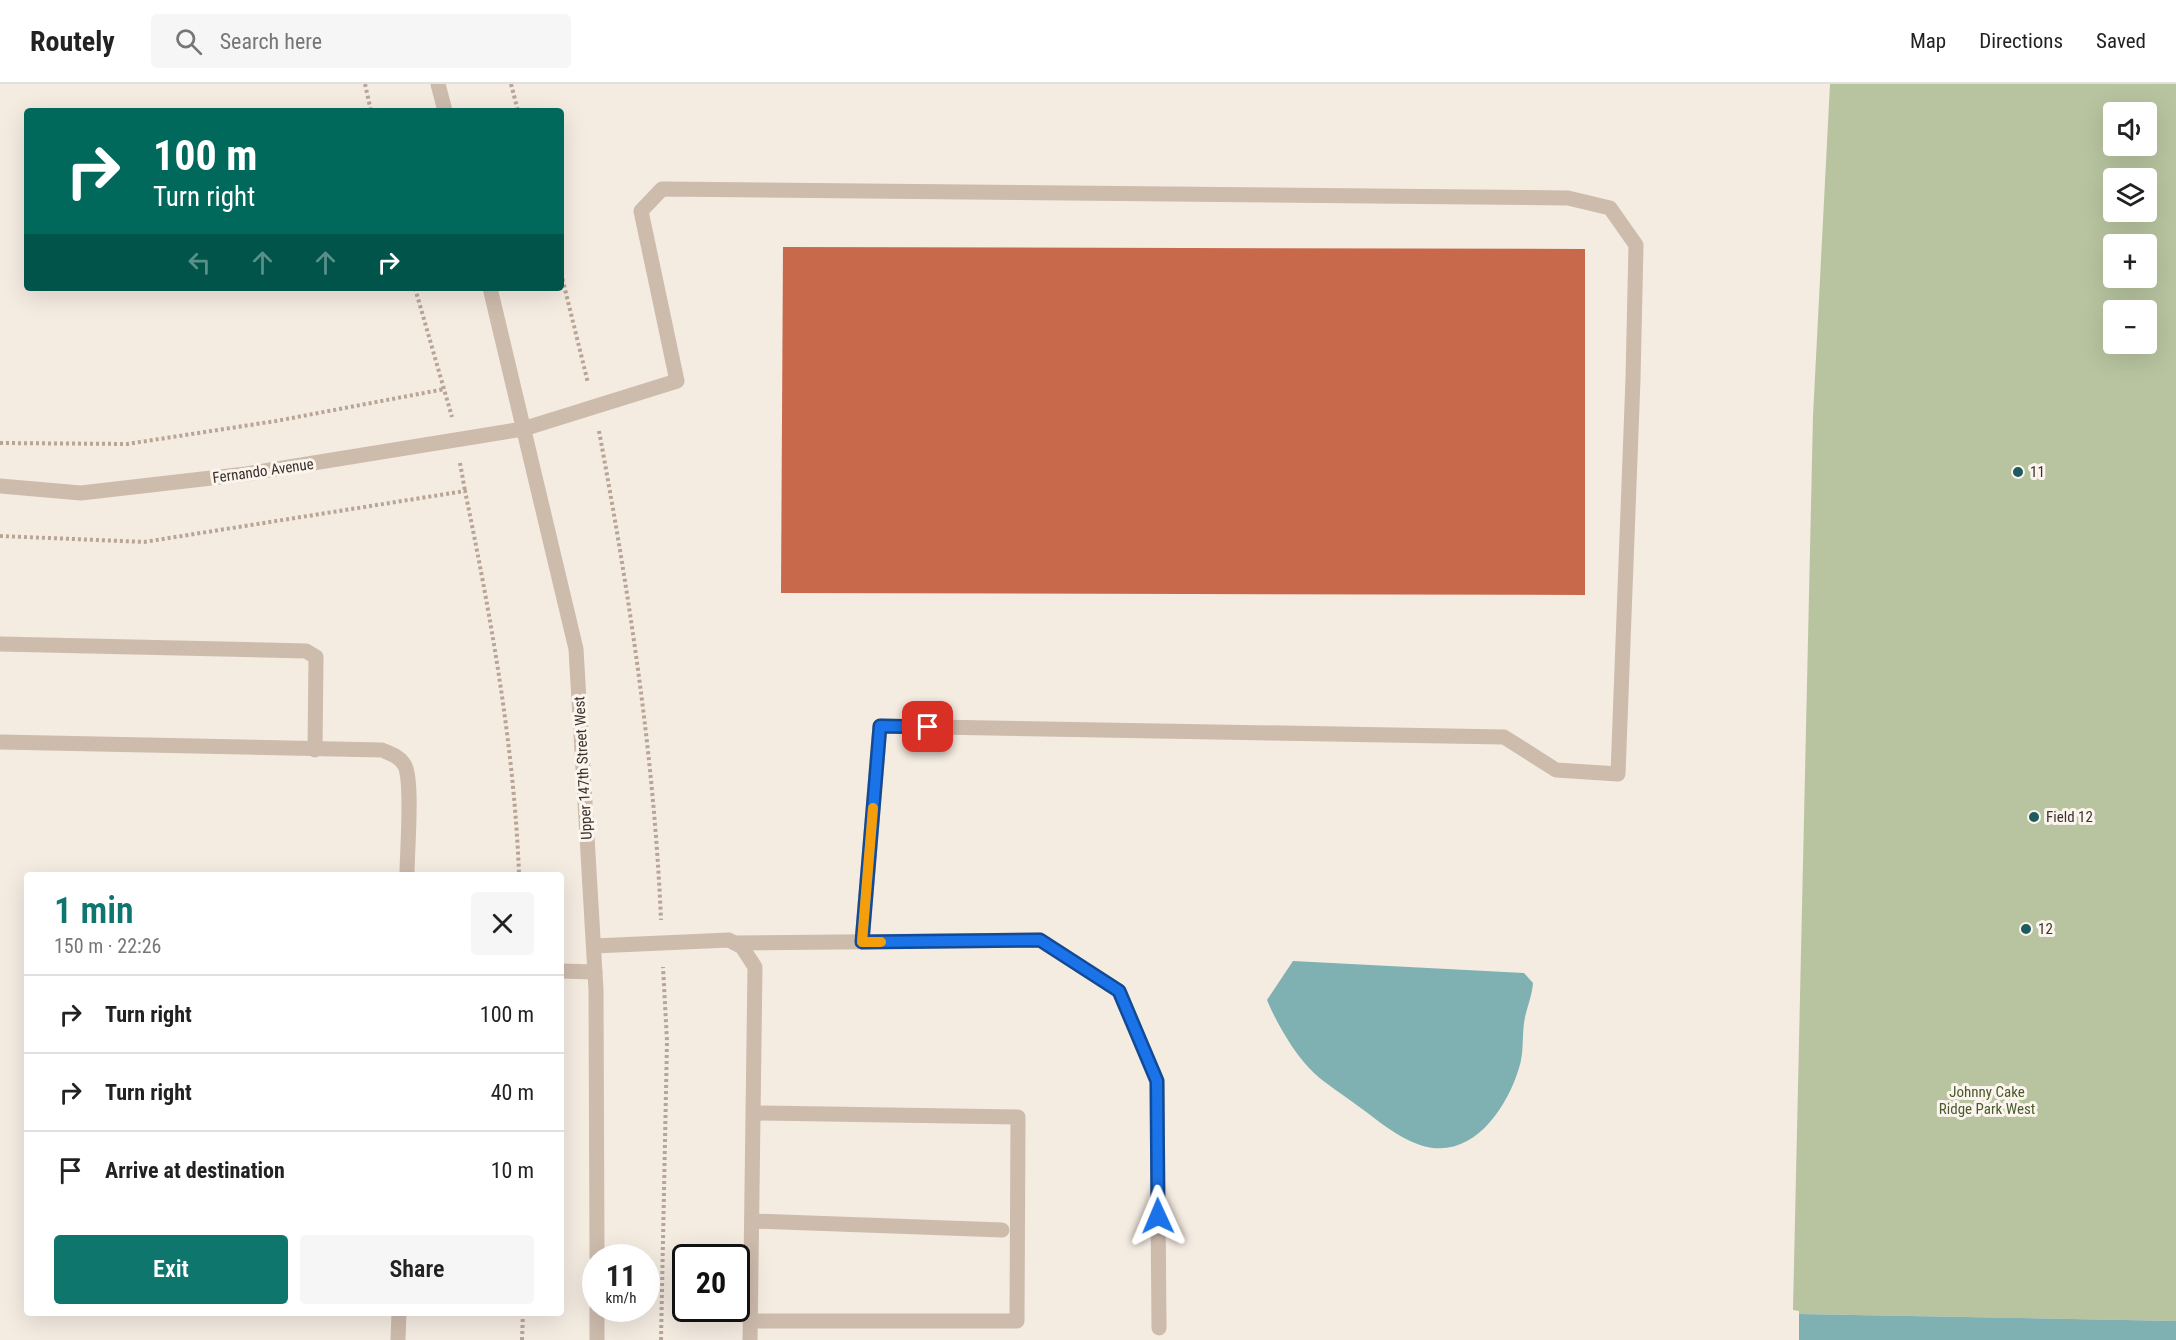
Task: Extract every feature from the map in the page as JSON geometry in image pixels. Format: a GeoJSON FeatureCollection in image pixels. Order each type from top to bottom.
{"type":"FeatureCollection","features":[{"type":"Feature","properties":{"kind":"street"},"geometry":{"type":"LineString","coordinates":[[438,84],[444,108]]}},
{"type":"Feature","properties":{"kind":"street","name":"Fernando Avenue"},"geometry":{"type":"LineString","coordinates":[[0,486],[81,493],[246,474],[524,429],[677,381],[641,211],[662,189],[1568,198],[1610,208],[1636,245],[1618,774],[1556,770],[1504,737],[880,726],[862,942]]}},
{"type":"Feature","properties":{"kind":"street","name":"Upper 147th Street West"},"geometry":{"type":"LineString","coordinates":[[491,291],[576,649],[595,972],[597,1244]]}},
{"type":"Feature","properties":{"kind":"street"},"geometry":{"type":"LineString","coordinates":[[0,644],[306,651],[316,657],[315,750]]}},
{"type":"Feature","properties":{"kind":"street"},"geometry":{"type":"LineString","coordinates":[[0,742],[382,750],[395,755],[405,765],[408,781],[407,872]]}},
{"type":"Feature","properties":{"kind":"street"},"geometry":{"type":"LineString","coordinates":[[594,946],[729,940],[742,947],[755,967],[750,1321],[1017,1321],[1017,1117],[754,1113]]}},
{"type":"Feature","properties":{"kind":"street"},"geometry":{"type":"LineString","coordinates":[[734,943],[1040,940],[1119,991],[1157,1081],[1159,1328]]}},
{"type":"Feature","properties":{"kind":"street"},"geometry":{"type":"LineString","coordinates":[[564,971],[595,972]]}},
{"type":"Feature","properties":{"kind":"street"},"geometry":{"type":"LineString","coordinates":[[752,1221],[1002,1230]]}},
{"type":"Feature","properties":{"kind":"street"},"geometry":{"type":"LineString","coordinates":[[398,1340],[399,1316]]}},
{"type":"Feature","properties":{"kind":"street"},"geometry":{"type":"LineString","coordinates":[[597,1322],[597,1340]]}},
{"type":"Feature","properties":{"kind":"street"},"geometry":{"type":"LineString","coordinates":[[750,1322],[750,1340]]}},
{"type":"Feature","properties":{"kind":"path"},"geometry":{"type":"LineString","coordinates":[[365,84],[370,108]]}},
{"type":"Feature","properties":{"kind":"path"},"geometry":{"type":"LineString","coordinates":[[511,84],[517,108]]}},
{"type":"Feature","properties":{"kind":"path"},"geometry":{"type":"LineString","coordinates":[[564,285],[593,406],[616,521],[636,651],[658,847],[667,1041],[661,1340]]}},
{"type":"Feature","properties":{"kind":"path"},"geometry":{"type":"LineString","coordinates":[[416,291],[445,389],[480,562],[508,741],[519,872]]}},
{"type":"Feature","properties":{"kind":"path"},"geometry":{"type":"LineString","coordinates":[[0,443],[127,444],[276,421],[445,389]]}},
{"type":"Feature","properties":{"kind":"path"},"geometry":{"type":"LineString","coordinates":[[0,536],[144,542],[465,491]]}},
{"type":"Feature","properties":{"kind":"path"},"geometry":{"type":"LineString","coordinates":[[522,1340],[523,1316]]}},
{"type":"Feature","properties":{"kind":"green space","name":"Johnny Cake Ridge Park West"},"geometry":{"type":"Polygon","coordinates":[[[1830,84],[2176,84],[2176,1321],[1799,1314],[1799,1311],[1793,1310],[1813,416],[1830,84]]]}},
{"type":"Feature","properties":{"kind":"water"},"geometry":{"type":"Polygon","coordinates":[[[1293,961],[1524,973],[1533,983],[1524,1023],[1521,1062],[1505,1101],[1495,1116],[1470,1139],[1455,1146],[1438,1148],[1420,1145],[1387,1128],[1324,1082],[1293,1048],[1267,1000],[1293,961]]]}},
{"type":"Feature","properties":{"kind":"water"},"geometry":{"type":"Polygon","coordinates":[[[1799,1314],[2176,1321],[2176,1340],[1799,1340],[1799,1314]]]}},
{"type":"Feature","properties":{"kind":"building"},"geometry":{"type":"Polygon","coordinates":[[[783,247],[1585,249],[1585,595],[781,593],[783,247]]]}},
{"type":"Feature","properties":{"kind":"slow traffic"},"geometry":{"type":"LineString","coordinates":[[873,808],[862,942],[881,942]]}},
{"type":"Feature","properties":{"kind":"place","name":"11"},"geometry":{"type":"Point","coordinates":[2018,472]}},
{"type":"Feature","properties":{"kind":"place","name":"Field 12"},"geometry":{"type":"Point","coordinates":[2034,817]}},
{"type":"Feature","properties":{"kind":"place","name":"12"},"geometry":{"type":"Point","coordinates":[2026,929]}},
{"type":"Feature","properties":{"kind":"route"},"geometry":{"type":"LineString","coordinates":[[928,727],[880,726],[862,942],[1040,940],[1119,991],[1157,1081],[1158,1216]]}}]}
